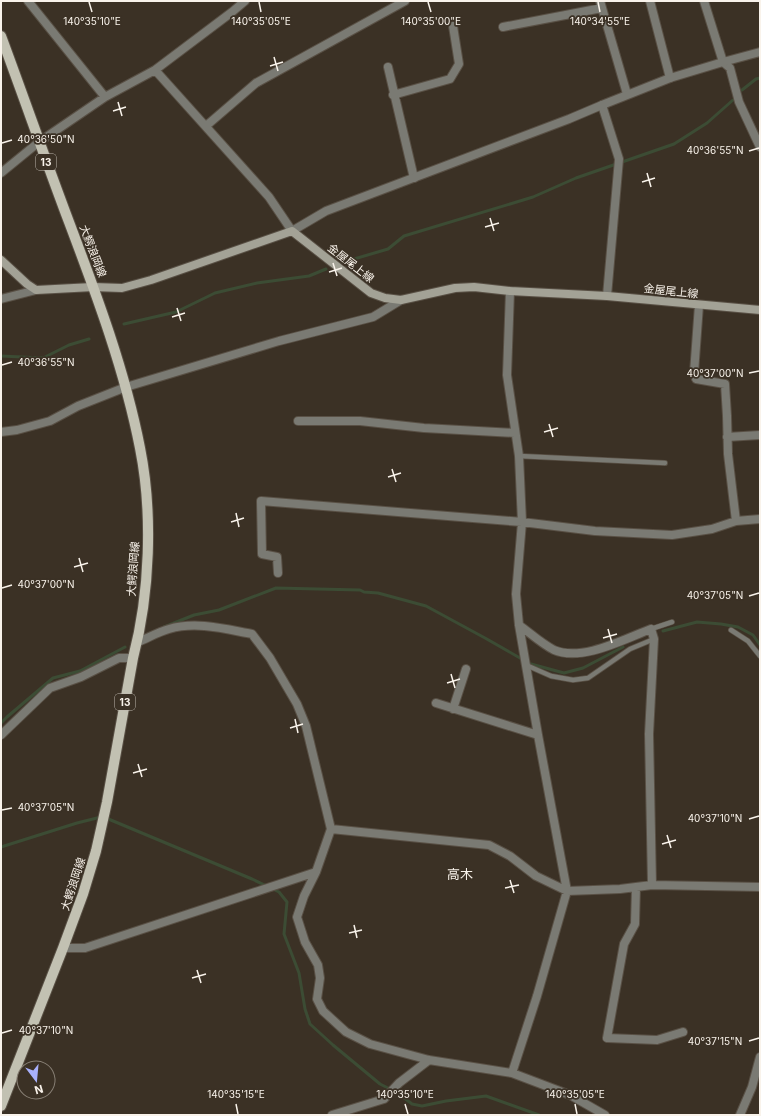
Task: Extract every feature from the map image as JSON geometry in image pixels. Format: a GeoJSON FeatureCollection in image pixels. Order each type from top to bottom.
{"type":"FeatureCollection","features":[{"type":"Feature","properties":{"kind":"main road","name":"大鰐浪岡線"},"geometry":{"type":"LineString","coordinates":[[1,36],[93,287],[126,387],[140,449],[148,515],[148,558],[138,642],[133,658],[107,802],[96,851],[64,948],[1,1106]]}},
{"type":"Feature","properties":{"kind":"main road"},"geometry":{"type":"LineString","coordinates":[[1,260],[27,284],[36,290],[93,287],[122,288],[151,280],[292,231]]}},
{"type":"Feature","properties":{"kind":"main road","name":"金屋尾上線"},"geometry":{"type":"LineString","coordinates":[[292,231],[371,293],[385,298],[401,300],[455,288],[474,287],[510,291],[607,296],[760,310]]}},
{"type":"Feature","properties":{"kind":"street"},"geometry":{"type":"LineString","coordinates":[[28,1],[105,97]]}},
{"type":"Feature","properties":{"kind":"street"},"geometry":{"type":"LineString","coordinates":[[1,172],[39,142],[105,97],[155,70],[245,1]]}},
{"type":"Feature","properties":{"kind":"street"},"geometry":{"type":"LineString","coordinates":[[206,126],[256,83],[405,1]]}},
{"type":"Feature","properties":{"kind":"street"},"geometry":{"type":"LineString","coordinates":[[650,1],[670,78]]}},
{"type":"Feature","properties":{"kind":"street"},"geometry":{"type":"LineString","coordinates":[[704,1],[723,62],[730,68],[739,102],[760,147]]}},
{"type":"Feature","properties":{"kind":"street"},"geometry":{"type":"LineString","coordinates":[[503,27],[601,5],[627,94]]}},
{"type":"Feature","properties":{"kind":"street"},"geometry":{"type":"LineString","coordinates":[[393,95],[450,79],[459,64],[453,26]]}},
{"type":"Feature","properties":{"kind":"street"},"geometry":{"type":"LineString","coordinates":[[155,70],[269,197],[292,231],[326,211],[569,120],[627,94],[670,78],[760,52]]}},
{"type":"Feature","properties":{"kind":"street"},"geometry":{"type":"LineString","coordinates":[[388,66],[393,95],[414,178]]}},
{"type":"Feature","properties":{"kind":"street"},"geometry":{"type":"LineString","coordinates":[[602,104],[619,163],[607,296]]}},
{"type":"Feature","properties":{"kind":"street"},"geometry":{"type":"LineString","coordinates":[[1,299],[36,290]]}},
{"type":"Feature","properties":{"kind":"street"},"geometry":{"type":"LineString","coordinates":[[510,291],[507,375],[519,456],[522,522],[516,594],[519,625],[567,892],[537,996],[512,1073]]}},
{"type":"Feature","properties":{"kind":"street"},"geometry":{"type":"LineString","coordinates":[[1,432],[17,430],[50,421],[78,406],[126,387],[279,341],[373,317],[401,300]]}},
{"type":"Feature","properties":{"kind":"street"},"geometry":{"type":"LineString","coordinates":[[698,305],[694,373],[696,379],[724,384],[728,454],[736,521]]}},
{"type":"Feature","properties":{"kind":"street"},"geometry":{"type":"LineString","coordinates":[[298,421],[360,421],[424,428],[515,433]]}},
{"type":"Feature","properties":{"kind":"street"},"geometry":{"type":"LineString","coordinates":[[727,437],[760,436]]}},
{"type":"Feature","properties":{"kind":"street"},"geometry":{"type":"LineString","coordinates":[[278,573],[277,557],[262,554],[261,501],[522,522],[595,531],[672,535],[712,529],[736,521],[760,519]]}},
{"type":"Feature","properties":{"kind":"street"},"geometry":{"type":"LineString","coordinates":[[138,642],[169,629],[188,625],[212,627],[252,634],[270,658],[297,704],[306,726],[331,829],[316,872],[304,896],[297,917],[305,942],[318,965],[320,978],[317,999],[323,1011],[346,1032],[370,1044],[429,1060],[512,1073],[570,1094],[605,1115]]}},
{"type":"Feature","properties":{"kind":"street"},"geometry":{"type":"LineString","coordinates":[[519,625],[553,649],[567,654],[590,652],[651,629],[654,638],[649,734],[652,885]]}},
{"type":"Feature","properties":{"kind":"street"},"geometry":{"type":"LineString","coordinates":[[1,735],[50,688],[81,677],[118,658],[133,658]]}},
{"type":"Feature","properties":{"kind":"street"},"geometry":{"type":"LineString","coordinates":[[453,709],[466,669]]}},
{"type":"Feature","properties":{"kind":"street"},"geometry":{"type":"LineString","coordinates":[[436,703],[538,735]]}},
{"type":"Feature","properties":{"kind":"street"},"geometry":{"type":"LineString","coordinates":[[331,829],[488,845],[510,856],[536,876],[567,892],[652,885],[760,887]]}},
{"type":"Feature","properties":{"kind":"street"},"geometry":{"type":"LineString","coordinates":[[64,948],[85,948],[316,872]]}},
{"type":"Feature","properties":{"kind":"street"},"geometry":{"type":"LineString","coordinates":[[636,887],[635,924],[624,944],[607,1038],[657,1040],[683,1032]]}},
{"type":"Feature","properties":{"kind":"street"},"geometry":{"type":"LineString","coordinates":[[740,1115],[752,1087],[760,1057]]}},
{"type":"Feature","properties":{"kind":"street"},"geometry":{"type":"LineString","coordinates":[[332,1115],[384,1099],[399,1083],[429,1060]]}},
{"type":"Feature","properties":{"kind":"lane"},"geometry":{"type":"LineString","coordinates":[[519,456],[665,462]]}},
{"type":"Feature","properties":{"kind":"lane"},"geometry":{"type":"LineString","coordinates":[[651,629],[672,622]]}},
{"type":"Feature","properties":{"kind":"lane"},"geometry":{"type":"LineString","coordinates":[[731,630],[748,641],[760,656]]}},
{"type":"Feature","properties":{"kind":"lane"},"geometry":{"type":"LineString","coordinates":[[526,665],[551,676],[573,680],[588,678],[630,649],[654,638]]}},
{"type":"Feature","properties":{"kind":"waterway"},"geometry":{"type":"LineString","coordinates":[[742,90],[756,79],[760,78]]}},
{"type":"Feature","properties":{"kind":"waterway"},"geometry":{"type":"LineString","coordinates":[[337,264],[388,249],[404,236],[533,197],[576,178],[674,144],[707,123],[733,100]]}},
{"type":"Feature","properties":{"kind":"waterway"},"geometry":{"type":"LineString","coordinates":[[124,324],[176,312],[215,293],[257,283],[309,276],[326,269]]}},
{"type":"Feature","properties":{"kind":"waterway"},"geometry":{"type":"LineString","coordinates":[[1,356],[43,358],[69,345],[89,339]]}},
{"type":"Feature","properties":{"kind":"waterway"},"geometry":{"type":"LineString","coordinates":[[164,627],[194,615],[219,610],[276,588],[360,590],[364,592],[378,593],[426,606],[520,658]]}},
{"type":"Feature","properties":{"kind":"waterway"},"geometry":{"type":"LineString","coordinates":[[663,631],[697,622],[721,624],[738,627],[753,635],[760,645]]}},
{"type":"Feature","properties":{"kind":"waterway"},"geometry":{"type":"LineString","coordinates":[[1,723],[53,678],[80,671],[125,647]]}},
{"type":"Feature","properties":{"kind":"waterway"},"geometry":{"type":"LineString","coordinates":[[531,664],[564,673],[583,668],[623,647]]}},
{"type":"Feature","properties":{"kind":"waterway"},"geometry":{"type":"LineString","coordinates":[[1,847],[101,817]]}},
{"type":"Feature","properties":{"kind":"waterway"},"geometry":{"type":"LineString","coordinates":[[106,818],[252,879],[279,892],[287,902],[284,934],[299,973],[305,1009],[310,1024],[380,1084],[398,1093],[412,1104],[422,1106],[446,1101],[486,1096],[539,1115]]}},
{"type":"Feature","properties":{"kind":"district","name":"高木"},"geometry":{"type":"Point","coordinates":[460,874]}}]}
